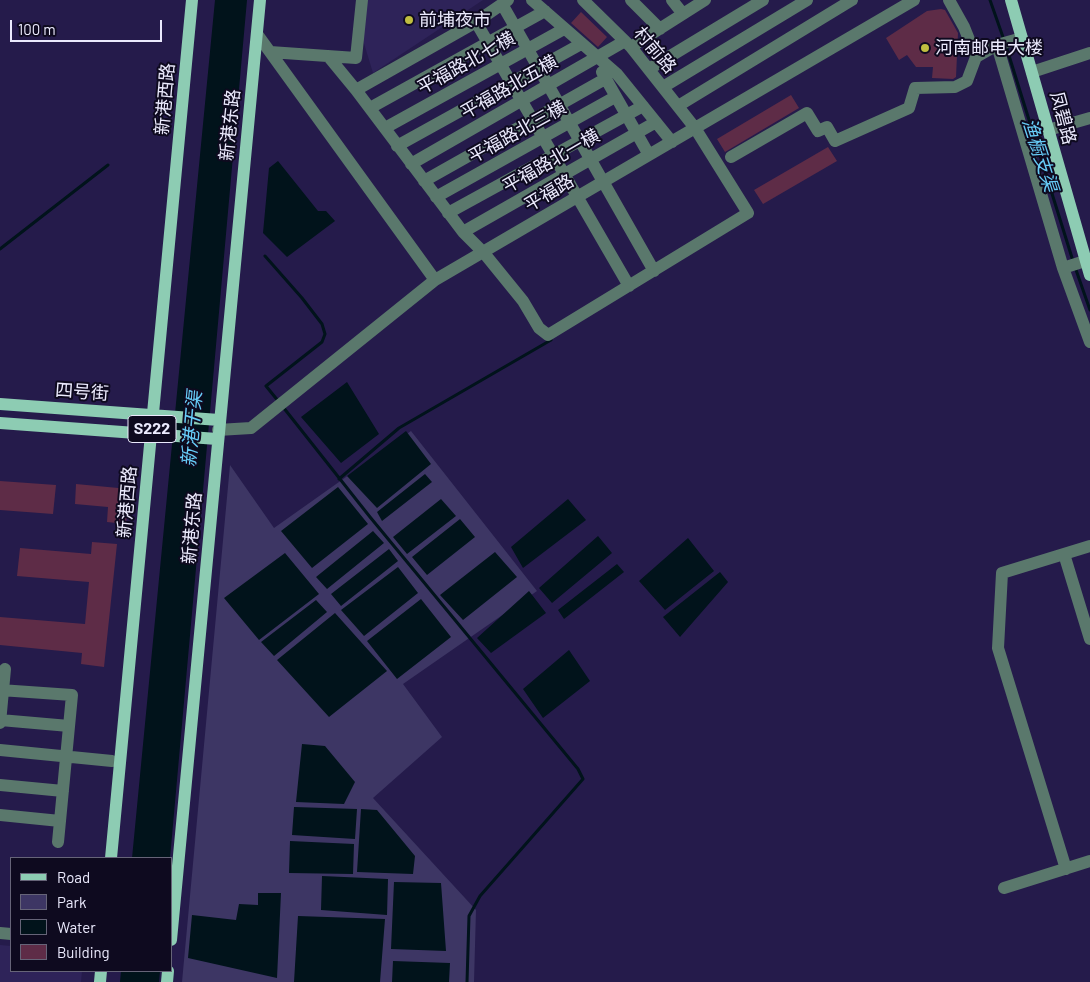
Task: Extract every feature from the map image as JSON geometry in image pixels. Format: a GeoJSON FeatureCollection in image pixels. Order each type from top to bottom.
{"type":"FeatureCollection","features":[{"type":"Feature","properties":{"kind":"main road","name":"新港西路"},"geometry":{"type":"LineString","coordinates":[[111,857],[192,0]]}},
{"type":"Feature","properties":{"kind":"main road","name":"新港东路"},"geometry":{"type":"LineString","coordinates":[[172,929],[260,0]]}},
{"type":"Feature","properties":{"kind":"main road","name":"凤碧路"},"geometry":{"type":"LineString","coordinates":[[1011,0],[1017,39],[1032,72],[1090,275]]}},
{"type":"Feature","properties":{"kind":"main road","name":"四号街"},"geometry":{"type":"LineString","coordinates":[[0,404],[162,416],[218,430]]}},
{"type":"Feature","properties":{"kind":"main road","name":"四号街"},"geometry":{"type":"LineString","coordinates":[[0,423],[161,434],[218,430]]}},
{"type":"Feature","properties":{"kind":"street"},"geometry":{"type":"LineString","coordinates":[[270,52],[356,58],[362,0]]}},
{"type":"Feature","properties":{"kind":"street"},"geometry":{"type":"LineString","coordinates":[[532,0],[596,58],[618,74],[672,142]]}},
{"type":"Feature","properties":{"kind":"street","name":"村前路"},"geometry":{"type":"LineString","coordinates":[[583,0],[628,44],[678,106],[695,128],[748,213],[654,271]]}},
{"type":"Feature","properties":{"kind":"street"},"geometry":{"type":"LineString","coordinates":[[630,0],[660,28]]}},
{"type":"Feature","properties":{"kind":"street"},"geometry":{"type":"LineString","coordinates":[[672,0],[683,14]]}},
{"type":"Feature","properties":{"kind":"street","name":"平福路北五横"},"geometry":{"type":"LineString","coordinates":[[411,164],[596,58],[660,28],[705,0]]}},
{"type":"Feature","properties":{"kind":"street"},"geometry":{"type":"LineString","coordinates":[[649,69],[763,0]]}},
{"type":"Feature","properties":{"kind":"street"},"geometry":{"type":"LineString","coordinates":[[663,87],[808,0]]}},
{"type":"Feature","properties":{"kind":"street"},"geometry":{"type":"LineString","coordinates":[[678,106],[852,0]]}},
{"type":"Feature","properties":{"kind":"street","name":"平福路"},"geometry":{"type":"LineString","coordinates":[[218,430],[251,428],[435,280],[914,0]]}},
{"type":"Feature","properties":{"kind":"street"},"geometry":{"type":"LineString","coordinates":[[949,0],[964,27],[976,57]]}},
{"type":"Feature","properties":{"kind":"street"},"geometry":{"type":"LineString","coordinates":[[328,56],[370,108],[448,213],[463,232],[484,253],[523,301],[540,328],[548,335],[654,271],[515,28],[505,2],[476,22],[356,90]]}},
{"type":"Feature","properties":{"kind":"street"},"geometry":{"type":"LineString","coordinates":[[370,108],[545,11]]}},
{"type":"Feature","properties":{"kind":"street"},"geometry":{"type":"LineString","coordinates":[[476,22],[629,286]]}},
{"type":"Feature","properties":{"kind":"street","name":"平福路北七横"},"geometry":{"type":"LineString","coordinates":[[385,128],[564,29]]}},
{"type":"Feature","properties":{"kind":"street"},"geometry":{"type":"LineString","coordinates":[[257,34],[435,280]]}},
{"type":"Feature","properties":{"kind":"street"},"geometry":{"type":"LineString","coordinates":[[731,158],[808,113],[818,131],[827,127],[835,141],[909,108],[915,88],[954,87],[967,81],[976,57],[997,45],[1017,39]]}},
{"type":"Feature","properties":{"kind":"street"},"geometry":{"type":"LineString","coordinates":[[398,146],[581,44]]}},
{"type":"Feature","properties":{"kind":"street"},"geometry":{"type":"LineString","coordinates":[[997,45],[1063,268],[1090,342]]}},
{"type":"Feature","properties":{"kind":"street"},"geometry":{"type":"LineString","coordinates":[[1032,72],[1090,53]]}},
{"type":"Feature","properties":{"kind":"street"},"geometry":{"type":"LineString","coordinates":[[596,58],[605,79],[649,155]]}},
{"type":"Feature","properties":{"kind":"street"},"geometry":{"type":"LineString","coordinates":[[424,181],[605,79]]}},
{"type":"Feature","properties":{"kind":"street","name":"平福路北三横"},"geometry":{"type":"LineString","coordinates":[[436,197],[615,97]]}},
{"type":"Feature","properties":{"kind":"street"},"geometry":{"type":"LineString","coordinates":[[448,213],[643,106]]}},
{"type":"Feature","properties":{"kind":"street"},"geometry":{"type":"LineString","coordinates":[[1048,130],[1090,118]]}},
{"type":"Feature","properties":{"kind":"street","name":"平福路北一横"},"geometry":{"type":"LineString","coordinates":[[463,232],[656,122]]}},
{"type":"Feature","properties":{"kind":"street"},"geometry":{"type":"LineString","coordinates":[[1063,268],[1085,261]]}},
{"type":"Feature","properties":{"kind":"street"},"geometry":{"type":"LineString","coordinates":[[1066,868],[998,648],[1002,573],[1090,546]]}},
{"type":"Feature","properties":{"kind":"street"},"geometry":{"type":"LineString","coordinates":[[1064,554],[1090,639]]}},
{"type":"Feature","properties":{"kind":"street"},"geometry":{"type":"LineString","coordinates":[[5,669],[0,721],[69,726]]}},
{"type":"Feature","properties":{"kind":"street"},"geometry":{"type":"LineString","coordinates":[[2,690],[72,696],[58,842]]}},
{"type":"Feature","properties":{"kind":"street"},"geometry":{"type":"LineString","coordinates":[[0,750],[112,761]]}},
{"type":"Feature","properties":{"kind":"street"},"geometry":{"type":"LineString","coordinates":[[0,786],[63,791]]}},
{"type":"Feature","properties":{"kind":"street"},"geometry":{"type":"LineString","coordinates":[[0,815],[60,821]]}},
{"type":"Feature","properties":{"kind":"street"},"geometry":{"type":"LineString","coordinates":[[1004,888],[1090,861]]}},
{"type":"Feature","properties":{"kind":"shaded area","name":"前埔夜市"},"geometry":{"type":"Polygon","coordinates":[[[367,0],[483,0],[373,73],[363,40],[367,0]]]}},
{"type":"Feature","properties":{"kind":"shaded area"},"geometry":{"type":"Polygon","coordinates":[[[0,945],[10,946],[10,972],[82,972],[81,982],[0,982],[0,945]]]}},
{"type":"Feature","properties":{"kind":"green space"},"geometry":{"type":"Polygon","coordinates":[[[411,431],[537,591],[403,684],[442,737],[373,798],[476,910],[474,982],[182,982],[230,465],[274,528],[411,431]]]}},
{"type":"Feature","properties":{"kind":"water","name":"新港干渠"},"geometry":{"type":"Polygon","coordinates":[[[215,0],[247,0],[170,857],[132,857],[215,0]]]}},
{"type":"Feature","properties":{"kind":"water"},"geometry":{"type":"Polygon","coordinates":[[[278,161],[318,211],[326,211],[335,221],[287,257],[263,233],[269,168],[278,161]]]}},
{"type":"Feature","properties":{"kind":"water"},"geometry":{"type":"Polygon","coordinates":[[[347,382],[379,434],[341,463],[301,417],[347,382]]]}},
{"type":"Feature","properties":{"kind":"water"},"geometry":{"type":"Polygon","coordinates":[[[406,431],[431,464],[377,508],[347,476],[406,431]]]}},
{"type":"Feature","properties":{"kind":"water"},"geometry":{"type":"Polygon","coordinates":[[[425,474],[432,482],[382,521],[377,512],[425,474]]]}},
{"type":"Feature","properties":{"kind":"water"},"geometry":{"type":"Polygon","coordinates":[[[338,487],[368,524],[312,568],[281,531],[338,487]]]}},
{"type":"Feature","properties":{"kind":"water"},"geometry":{"type":"Polygon","coordinates":[[[441,499],[456,516],[407,554],[393,537],[441,499]]]}},
{"type":"Feature","properties":{"kind":"water"},"geometry":{"type":"Polygon","coordinates":[[[568,499],[586,520],[523,568],[511,547],[568,499]]]}},
{"type":"Feature","properties":{"kind":"water"},"geometry":{"type":"Polygon","coordinates":[[[460,519],[475,537],[427,575],[412,557],[460,519]]]}},
{"type":"Feature","properties":{"kind":"water"},"geometry":{"type":"Polygon","coordinates":[[[373,531],[384,543],[327,589],[316,577],[373,531]]]}},
{"type":"Feature","properties":{"kind":"water"},"geometry":{"type":"Polygon","coordinates":[[[598,536],[612,553],[552,603],[539,588],[598,536]]]}},
{"type":"Feature","properties":{"kind":"water"},"geometry":{"type":"Polygon","coordinates":[[[688,538],[714,571],[665,610],[639,581],[688,538]]]}},
{"type":"Feature","properties":{"kind":"water"},"geometry":{"type":"Polygon","coordinates":[[[389,549],[398,561],[341,606],[331,594],[389,549]]]}},
{"type":"Feature","properties":{"kind":"water"},"geometry":{"type":"Polygon","coordinates":[[[495,552],[517,577],[463,620],[440,595],[495,552]]]}},
{"type":"Feature","properties":{"kind":"water"},"geometry":{"type":"Polygon","coordinates":[[[285,553],[319,594],[259,640],[224,598],[285,553]]]}},
{"type":"Feature","properties":{"kind":"water"},"geometry":{"type":"Polygon","coordinates":[[[617,564],[624,572],[564,619],[558,610],[617,564]]]}},
{"type":"Feature","properties":{"kind":"water"},"geometry":{"type":"Polygon","coordinates":[[[398,567],[418,593],[364,636],[341,610],[398,567]]]}},
{"type":"Feature","properties":{"kind":"water"},"geometry":{"type":"Polygon","coordinates":[[[720,572],[728,582],[680,637],[663,617],[720,572]]]}},
{"type":"Feature","properties":{"kind":"water"},"geometry":{"type":"Polygon","coordinates":[[[529,591],[546,613],[491,653],[477,638],[529,591]]]}},
{"type":"Feature","properties":{"kind":"water"},"geometry":{"type":"Polygon","coordinates":[[[421,599],[451,637],[397,679],[367,641],[421,599]]]}},
{"type":"Feature","properties":{"kind":"water"},"geometry":{"type":"Polygon","coordinates":[[[316,600],[327,612],[274,656],[261,642],[316,600]]]}},
{"type":"Feature","properties":{"kind":"water"},"geometry":{"type":"Polygon","coordinates":[[[335,613],[387,671],[329,717],[277,660],[335,613]]]}},
{"type":"Feature","properties":{"kind":"water"},"geometry":{"type":"Polygon","coordinates":[[[569,650],[590,681],[543,718],[523,689],[569,650]]]}},
{"type":"Feature","properties":{"kind":"water"},"geometry":{"type":"Polygon","coordinates":[[[302,744],[325,746],[355,782],[344,804],[296,802],[302,744]]]}},
{"type":"Feature","properties":{"kind":"water"},"geometry":{"type":"Polygon","coordinates":[[[294,807],[357,809],[355,839],[292,835],[294,807]]]}},
{"type":"Feature","properties":{"kind":"water"},"geometry":{"type":"Polygon","coordinates":[[[361,809],[377,810],[415,856],[413,874],[357,872],[361,809]]]}},
{"type":"Feature","properties":{"kind":"water"},"geometry":{"type":"Polygon","coordinates":[[[290,841],[354,844],[353,874],[289,873],[290,841]]]}},
{"type":"Feature","properties":{"kind":"water"},"geometry":{"type":"Polygon","coordinates":[[[322,876],[388,879],[387,915],[321,910],[322,876]]]}},
{"type":"Feature","properties":{"kind":"water"},"geometry":{"type":"Polygon","coordinates":[[[394,882],[441,883],[446,951],[391,949],[394,882]]]}},
{"type":"Feature","properties":{"kind":"water"},"geometry":{"type":"Polygon","coordinates":[[[258,893],[281,893],[277,978],[188,958],[192,915],[236,920],[239,904],[258,905],[258,893]]]}},
{"type":"Feature","properties":{"kind":"water"},"geometry":{"type":"Polygon","coordinates":[[[298,916],[385,919],[380,982],[294,982],[298,916]]]}},
{"type":"Feature","properties":{"kind":"water"},"geometry":{"type":"Polygon","coordinates":[[[393,961],[450,963],[449,982],[392,982],[393,961]]]}},
{"type":"Feature","properties":{"kind":"water"},"geometry":{"type":"Polygon","coordinates":[[[121,972],[160,972],[159,982],[120,982],[121,972]]]}},
{"type":"Feature","properties":{"kind":"building","name":"河南邮电大楼"},"geometry":{"type":"Polygon","coordinates":[[[945,10],[958,33],[956,77],[953,79],[932,78],[933,67],[916,67],[907,55],[899,60],[886,38],[927,11],[945,10]]]}},
{"type":"Feature","properties":{"kind":"building"},"geometry":{"type":"Polygon","coordinates":[[[581,12],[607,37],[598,47],[571,23],[581,12]]]}},
{"type":"Feature","properties":{"kind":"building"},"geometry":{"type":"Polygon","coordinates":[[[791,95],[799,108],[725,152],[717,139],[791,95]]]}},
{"type":"Feature","properties":{"kind":"building"},"geometry":{"type":"Polygon","coordinates":[[[828,147],[837,161],[763,204],[754,190],[828,147]]]}},
{"type":"Feature","properties":{"kind":"building"},"geometry":{"type":"Polygon","coordinates":[[[0,481],[56,485],[53,514],[0,510],[0,481]]]}},
{"type":"Feature","properties":{"kind":"building"},"geometry":{"type":"Polygon","coordinates":[[[76,484],[129,489],[126,524],[107,522],[108,507],[75,504],[76,484]]]}},
{"type":"Feature","properties":{"kind":"building"},"geometry":{"type":"Polygon","coordinates":[[[92,542],[117,544],[104,667],[81,664],[82,653],[0,645],[0,617],[85,624],[89,582],[17,576],[20,548],[91,554],[92,542]]]}},
{"type":"Feature","properties":{"kind":"waterway","name":"渔橱支渠"},"geometry":{"type":"LineString","coordinates":[[990,0],[1004,40]]}},
{"type":"Feature","properties":{"kind":"waterway","name":"渔橱支渠"},"geometry":{"type":"LineString","coordinates":[[1006,46],[1073,261]]}},
{"type":"Feature","properties":{"kind":"waterway"},"geometry":{"type":"LineString","coordinates":[[0,249],[108,165]]}},
{"type":"Feature","properties":{"kind":"waterway"},"geometry":{"type":"LineString","coordinates":[[265,256],[302,298],[322,324],[325,334],[322,342],[266,386],[279,402]]}},
{"type":"Feature","properties":{"kind":"waterway","name":"渔橱支渠"},"geometry":{"type":"LineString","coordinates":[[1075,267],[1090,310]]}},
{"type":"Feature","properties":{"kind":"waterway"},"geometry":{"type":"LineString","coordinates":[[339,479],[399,428],[551,340]]}},
{"type":"Feature","properties":{"kind":"waterway"},"geometry":{"type":"LineString","coordinates":[[283,407],[370,517],[578,769],[583,779],[480,896],[469,916],[467,982]]}},
{"type":"Feature","properties":{"kind":"place","name":"前埔夜市"},"geometry":{"type":"Point","coordinates":[409,20]}},
{"type":"Feature","properties":{"kind":"place","name":"河南邮电大楼"},"geometry":{"type":"Point","coordinates":[925,48]}}]}
